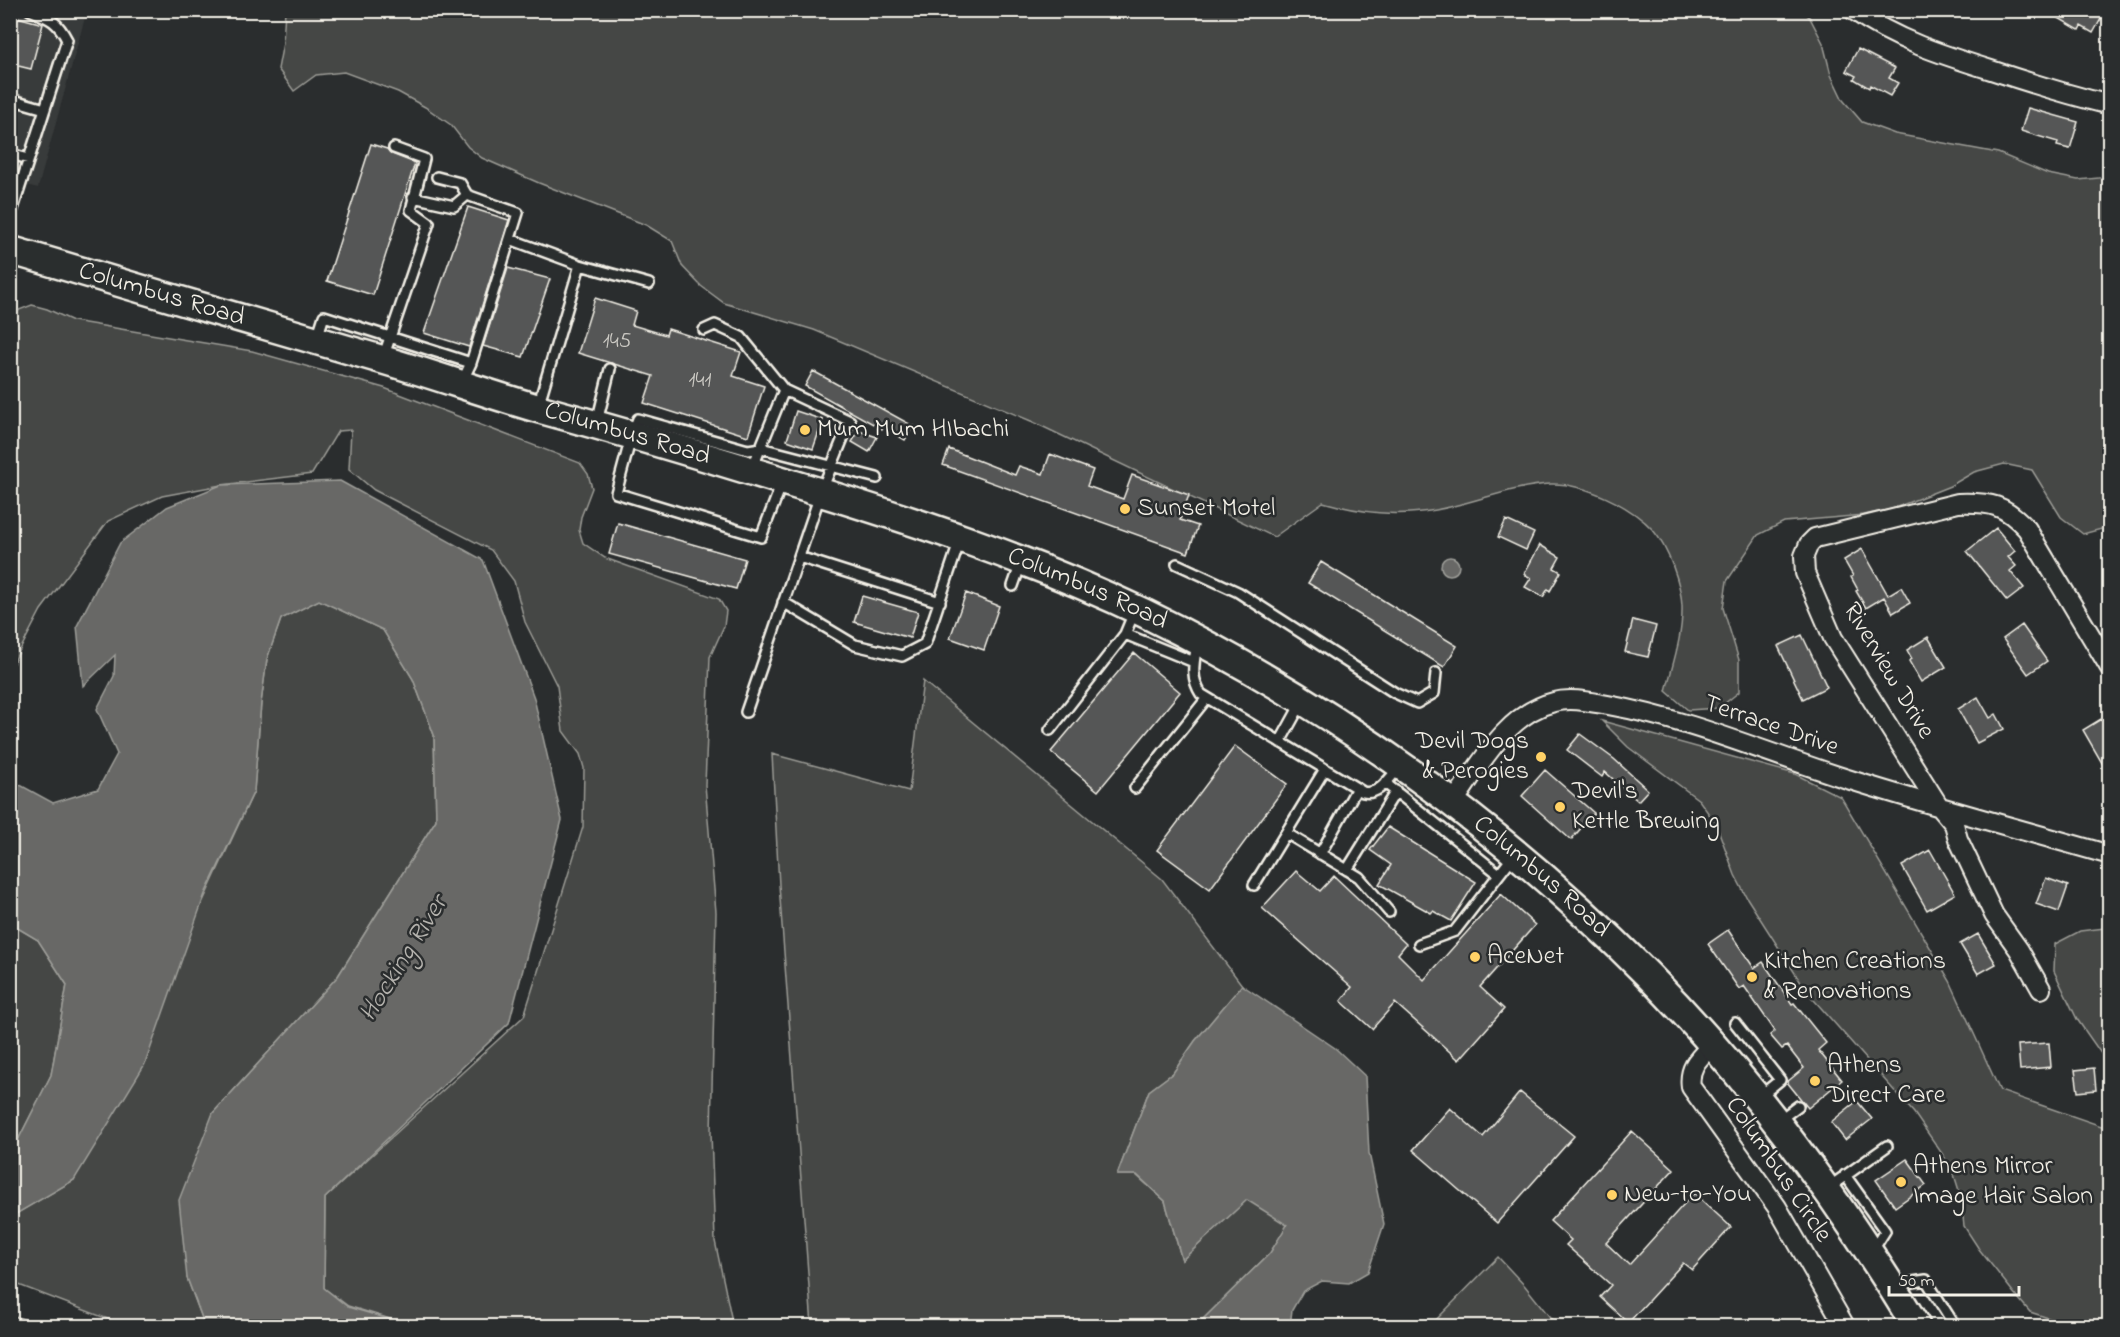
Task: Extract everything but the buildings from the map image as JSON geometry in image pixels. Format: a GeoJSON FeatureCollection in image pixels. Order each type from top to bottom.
{"type":"FeatureCollection","features":[{"type":"Feature","properties":{"kind":"main road","name":"Columbus Road"},"geometry":{"type":"LineString","coordinates":[[10,250],[316,341],[386,348],[466,374],[538,408],[632,434],[756,460],[783,481],[1022,560],[1130,622],[1303,701],[1394,780],[1454,803],[1592,919],[1653,979],[1712,1045],[1776,1123],[1836,1182],[1870,1254],[1916,1326]]}},
{"type":"Feature","properties":{"kind":"street"},"geometry":{"type":"LineString","coordinates":[[1853,10],[1873,25],[1919,46],[2054,90],[2109,105]]}},
{"type":"Feature","properties":{"kind":"street","name":"Riverview Drive"},"geometry":{"type":"LineString","coordinates":[[2041,989],[2019,950],[1994,915],[1958,839],[1954,825],[1939,806],[1833,638],[1805,573],[1804,556],[1809,544],[1815,538],[1958,503],[1978,502],[1998,506],[2012,513],[2027,529],[2109,668]]}},
{"type":"Feature","properties":{"kind":"street","name":"Terrace Drive"},"geometry":{"type":"LineString","coordinates":[[1454,803],[1490,752],[1521,718],[1538,707],[1556,701],[1581,700],[1627,708],[1693,726],[1840,777],[2109,855]]}},
{"type":"Feature","properties":{"kind":"street","name":"Columbus Circle"},"geometry":{"type":"LineString","coordinates":[[1712,1045],[1695,1063],[1690,1078],[1692,1087],[1777,1207],[1845,1326]]}},
{"type":"Feature","properties":{"kind":"lane"},"geometry":{"type":"LineString","coordinates":[[10,218],[67,40],[60,26],[47,17],[30,10]]}},
{"type":"Feature","properties":{"kind":"lane"},"geometry":{"type":"LineString","coordinates":[[10,99],[45,109]]}},
{"type":"Feature","properties":{"kind":"lane"},"geometry":{"type":"LineString","coordinates":[[386,348],[429,223],[411,210],[424,159],[393,148]]}},
{"type":"Feature","properties":{"kind":"lane"},"geometry":{"type":"LineString","coordinates":[[10,154],[29,159]]}},
{"type":"Feature","properties":{"kind":"lane"},"geometry":{"type":"LineString","coordinates":[[437,177],[460,183],[467,195],[518,213],[466,374]]}},
{"type":"Feature","properties":{"kind":"lane"},"geometry":{"type":"LineString","coordinates":[[414,196],[454,206],[467,195]]}},
{"type":"Feature","properties":{"kind":"lane"},"geometry":{"type":"LineString","coordinates":[[510,239],[580,265],[649,284]]}},
{"type":"Feature","properties":{"kind":"lane"},"geometry":{"type":"LineString","coordinates":[[538,408],[580,265]]}},
{"type":"Feature","properties":{"kind":"lane"},"geometry":{"type":"LineString","coordinates":[[704,330],[715,325],[741,337],[784,390],[850,421],[821,492],[746,712]]}},
{"type":"Feature","properties":{"kind":"lane"},"geometry":{"type":"LineString","coordinates":[[596,424],[610,369]]}},
{"type":"Feature","properties":{"kind":"lane"},"geometry":{"type":"LineString","coordinates":[[784,390],[756,460],[831,466],[877,477]]}},
{"type":"Feature","properties":{"kind":"lane"},"geometry":{"type":"LineString","coordinates":[[632,434],[616,493],[761,537],[783,481]]}},
{"type":"Feature","properties":{"kind":"lane"},"geometry":{"type":"LineString","coordinates":[[783,602],[855,645],[902,656],[926,644],[961,538]]}},
{"type":"Feature","properties":{"kind":"lane"},"geometry":{"type":"LineString","coordinates":[[799,557],[940,602]]}},
{"type":"Feature","properties":{"kind":"lane"},"geometry":{"type":"LineString","coordinates":[[1013,586],[1022,560]]}},
{"type":"Feature","properties":{"kind":"lane"},"geometry":{"type":"LineString","coordinates":[[1177,564],[1238,592],[1395,693],[1417,703],[1434,693],[1436,673]]}},
{"type":"Feature","properties":{"kind":"lane"},"geometry":{"type":"LineString","coordinates":[[1050,730],[1130,622]]}},
{"type":"Feature","properties":{"kind":"lane"},"geometry":{"type":"LineString","coordinates":[[1196,652],[1192,672],[1194,684],[1207,698],[1370,794],[1394,780]]}},
{"type":"Feature","properties":{"kind":"lane"},"geometry":{"type":"LineString","coordinates":[[1135,788],[1207,698]]}},
{"type":"Feature","properties":{"kind":"lane"},"geometry":{"type":"LineString","coordinates":[[1280,742],[1303,701]]}},
{"type":"Feature","properties":{"kind":"lane"},"geometry":{"type":"LineString","coordinates":[[1254,885],[1325,769]]}},
{"type":"Feature","properties":{"kind":"lane"},"geometry":{"type":"LineString","coordinates":[[1347,870],[1394,780]]}},
{"type":"Feature","properties":{"kind":"lane"},"geometry":{"type":"LineString","coordinates":[[1394,780],[1499,874]]}},
{"type":"Feature","properties":{"kind":"lane"},"geometry":{"type":"LineString","coordinates":[[1320,854],[1357,788]]}},
{"type":"Feature","properties":{"kind":"lane"},"geometry":{"type":"LineString","coordinates":[[1286,834],[1359,877],[1389,912]]}},
{"type":"Feature","properties":{"kind":"lane"},"geometry":{"type":"LineString","coordinates":[[1419,944],[1455,931],[1515,854]]}},
{"type":"Feature","properties":{"kind":"lane"},"geometry":{"type":"LineString","coordinates":[[1735,1023],[1780,1080],[1757,1099]]}},
{"type":"Feature","properties":{"kind":"lane"},"geometry":{"type":"LineString","coordinates":[[1776,1123],[1798,1106]]}},
{"type":"Feature","properties":{"kind":"lane"},"geometry":{"type":"LineString","coordinates":[[1836,1182],[1887,1146]]}},
{"type":"Feature","properties":{"kind":"lane"},"geometry":{"type":"LineString","coordinates":[[1891,1285],[1926,1280],[1955,1326]]}},
{"type":"Feature","properties":{"kind":"shaded area"},"geometry":{"type":"Polygon","coordinates":[[[76,10],[86,14],[38,188],[11,181],[10,11],[76,10]]]}},
{"type":"Feature","properties":{"kind":"shaded area"},"geometry":{"type":"Polygon","coordinates":[[[285,10],[1803,11],[1810,18],[1823,43],[1831,75],[1843,100],[1862,122],[1895,134],[1998,153],[2048,174],[2078,180],[2109,177],[2109,527],[2083,534],[2061,517],[2032,470],[2004,464],[1974,472],[1950,486],[1892,509],[1864,515],[1784,522],[1758,535],[1727,581],[1723,608],[1739,660],[1739,692],[1719,708],[1688,710],[1666,691],[1677,649],[1682,617],[1681,597],[1673,566],[1659,537],[1653,530],[1644,521],[1606,498],[1578,487],[1551,484],[1507,491],[1450,507],[1421,512],[1379,513],[1323,502],[1274,537],[1031,421],[814,330],[724,303],[701,286],[682,266],[672,241],[646,225],[482,158],[468,147],[451,125],[398,92],[344,72],[316,75],[294,91],[278,69],[283,43],[285,10]]]}},
{"type":"Feature","properties":{"kind":"shaded area"},"geometry":{"type":"Polygon","coordinates":[[[32,305],[73,321],[252,351],[384,388],[580,463],[588,474],[592,488],[581,517],[579,530],[583,543],[605,558],[719,599],[726,611],[724,626],[710,657],[705,785],[716,912],[711,1133],[715,1241],[733,1326],[413,1326],[348,1306],[324,1288],[325,1198],[524,1016],[583,827],[584,768],[580,754],[563,731],[557,686],[525,622],[514,581],[491,550],[374,490],[349,469],[351,430],[338,431],[312,474],[221,485],[162,496],[108,521],[41,610],[11,667],[11,324],[19,310],[32,305]]]}},
{"type":"Feature","properties":{"kind":"shaded area"},"geometry":{"type":"Polygon","coordinates":[[[319,600],[383,630],[413,679],[434,735],[436,820],[338,976],[213,1113],[187,1278],[205,1326],[126,1326],[11,1282],[10,1217],[74,1180],[254,791],[267,659],[281,619],[319,600]]]}},
{"type":"Feature","properties":{"kind":"shaded area"},"geometry":{"type":"Polygon","coordinates":[[[923,681],[1162,879],[1242,985],[1195,1041],[1173,1073],[1149,1091],[1117,1175],[1136,1175],[1165,1201],[1182,1260],[1247,1199],[1288,1225],[1270,1253],[1196,1326],[812,1326],[779,885],[772,754],[909,791],[923,681]]]}},
{"type":"Feature","properties":{"kind":"shaded area"},"geometry":{"type":"Polygon","coordinates":[[[1602,721],[1795,774],[1841,797],[1950,981],[2000,1091],[2104,1127],[2109,1122],[2109,1326],[2073,1326],[2030,1312],[2013,1292],[1964,1226],[1961,1197],[1952,1168],[1914,1113],[1807,992],[1747,898],[1735,875],[1716,824],[1699,800],[1628,747],[1602,721]]]}},
{"type":"Feature","properties":{"kind":"shaded area"},"geometry":{"type":"Polygon","coordinates":[[[11,924],[38,940],[67,985],[51,1075],[11,1154],[11,924]]]}},
{"type":"Feature","properties":{"kind":"shaded area"},"geometry":{"type":"Polygon","coordinates":[[[2105,928],[2110,931],[2109,1065],[2077,1019],[2054,971],[2055,944],[2080,931],[2105,928]]]}},
{"type":"Feature","properties":{"kind":"shaded area"},"geometry":{"type":"Polygon","coordinates":[[[1498,1257],[1557,1326],[1430,1326],[1498,1257]]]}},
{"type":"Feature","properties":{"kind":"water","name":"Hocking River"},"geometry":{"type":"Polygon","coordinates":[[[340,481],[483,560],[534,698],[562,820],[509,1023],[325,1198],[324,1288],[348,1307],[413,1326],[205,1326],[187,1278],[179,1200],[213,1113],[338,976],[436,820],[434,735],[413,679],[383,630],[319,600],[281,619],[267,659],[254,791],[205,894],[145,1064],[74,1180],[11,1217],[11,1154],[51,1075],[67,985],[38,940],[11,924],[11,780],[53,803],[98,789],[117,754],[97,709],[114,676],[115,655],[83,686],[77,626],[120,543],[167,507],[221,485],[340,481]]]}},
{"type":"Feature","properties":{"kind":"water"},"geometry":{"type":"Polygon","coordinates":[[[1446,557],[1454,557],[1459,562],[1457,573],[1446,575],[1441,570],[1441,562],[1446,557]]]}},
{"type":"Feature","properties":{"kind":"water"},"geometry":{"type":"Polygon","coordinates":[[[1242,985],[1335,1048],[1365,1076],[1369,1153],[1384,1224],[1368,1272],[1349,1283],[1322,1281],[1303,1291],[1292,1310],[1290,1326],[1196,1326],[1270,1253],[1287,1225],[1247,1200],[1182,1260],[1165,1201],[1137,1175],[1117,1175],[1149,1091],[1173,1073],[1195,1041],[1242,985]]]}},
{"type":"Feature","properties":{"kind":"railway"},"geometry":{"type":"LineString","coordinates":[[10,1318],[38,1326]]}},
{"type":"Feature","properties":{"kind":"place","name":"Mum Mum HIbachi"},"geometry":{"type":"Point","coordinates":[805,430]}},
{"type":"Feature","properties":{"kind":"place","name":"Sunset Motel"},"geometry":{"type":"Point","coordinates":[1125,509]}},
{"type":"Feature","properties":{"kind":"place","name":"Devil Dogs & Perogies"},"geometry":{"type":"Point","coordinates":[1541,757]}},
{"type":"Feature","properties":{"kind":"place","name":"Devil's Kettle Brewing"},"geometry":{"type":"Point","coordinates":[1560,807]}},
{"type":"Feature","properties":{"kind":"place","name":"AceNet"},"geometry":{"type":"Point","coordinates":[1475,957]}},
{"type":"Feature","properties":{"kind":"place","name":"Kitchen Creations & Renovations"},"geometry":{"type":"Point","coordinates":[1752,977]}},
{"type":"Feature","properties":{"kind":"place","name":"Athens Direct Care"},"geometry":{"type":"Point","coordinates":[1815,1081]}},
{"type":"Feature","properties":{"kind":"place","name":"Athens Mirror Image Hair Salon"},"geometry":{"type":"Point","coordinates":[1901,1182]}},
{"type":"Feature","properties":{"kind":"place","name":"New-to-You"},"geometry":{"type":"Point","coordinates":[1612,1195]}}]}
